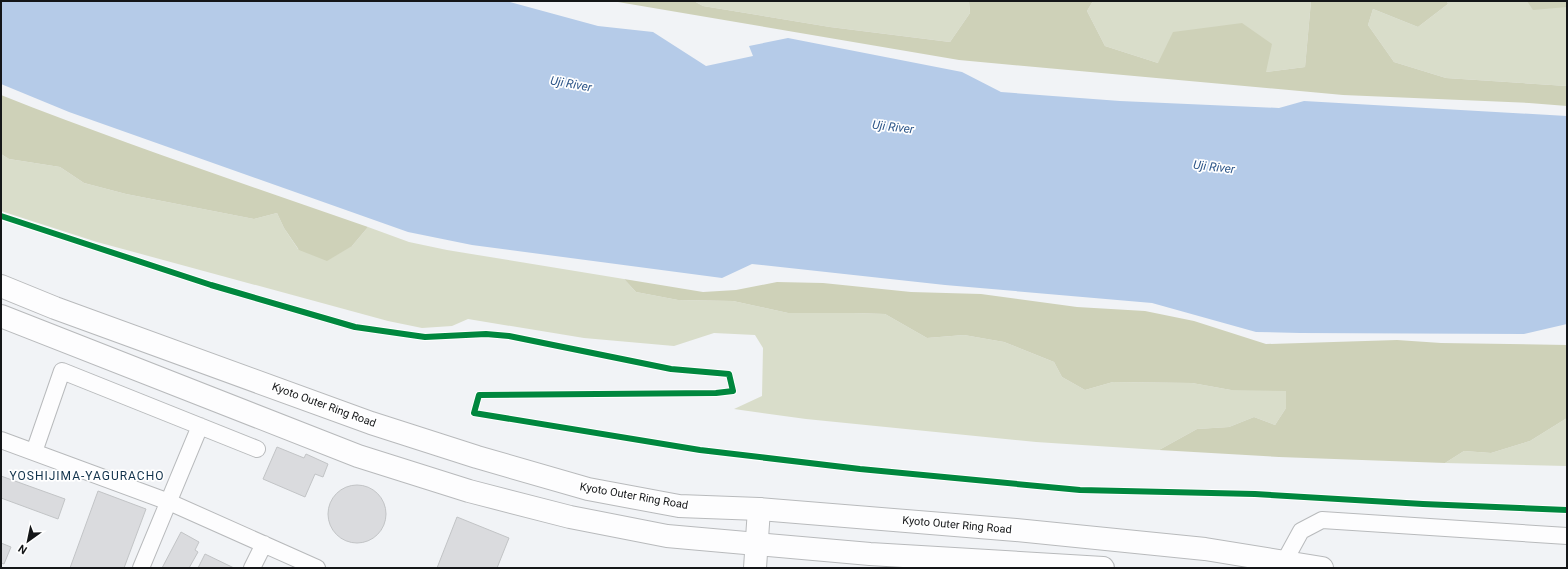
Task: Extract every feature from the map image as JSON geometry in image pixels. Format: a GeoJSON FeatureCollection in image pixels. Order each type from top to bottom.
{"type":"FeatureCollection","features":[{"type":"Feature","properties":{"kind":"main road","name":"Kyoto Outer Ring Road"},"geometry":{"type":"LineString","coordinates":[[1,286],[55,308],[372,423],[477,457],[588,489],[679,506],[760,509],[1016,530],[1205,549],[1322,568]]}},
{"type":"Feature","properties":{"kind":"main road"},"geometry":{"type":"LineString","coordinates":[[1,316],[358,456],[469,491],[570,517],[667,536],[1020,566],[1103,568]]}},
{"type":"Feature","properties":{"kind":"main road"},"geometry":{"type":"LineString","coordinates":[[755,568],[760,509]]}},
{"type":"Feature","properties":{"kind":"lane"},"geometry":{"type":"LineString","coordinates":[[34,452],[62,371],[257,449]]}},
{"type":"Feature","properties":{"kind":"lane"},"geometry":{"type":"LineString","coordinates":[[142,568],[200,426]]}},
{"type":"Feature","properties":{"kind":"lane"},"geometry":{"type":"LineString","coordinates":[[1,440],[169,502],[317,568]]}},
{"type":"Feature","properties":{"kind":"lane"},"geometry":{"type":"LineString","coordinates":[[1284,562],[1301,531],[1322,520],[1567,536]]}},
{"type":"Feature","properties":{"kind":"lane"},"geometry":{"type":"LineString","coordinates":[[252,568],[264,544]]}},
{"type":"Feature","properties":{"kind":"green space"},"geometry":{"type":"Polygon","coordinates":[[[612,1],[694,1],[703,6],[830,27],[950,42],[970,13],[969,1],[1093,1],[1087,11],[1105,46],[1158,63],[1173,32],[1242,23],[1272,44],[1266,72],[1305,67],[1311,1],[1447,1],[1448,4],[1418,27],[1373,9],[1368,25],[1394,62],[1446,78],[1567,86],[1567,106],[1343,95],[959,60],[612,1]]]}},
{"type":"Feature","properties":{"kind":"green space"},"geometry":{"type":"Polygon","coordinates":[[[694,1],[969,1],[970,13],[950,42],[830,27],[703,6],[694,1]]]}},
{"type":"Feature","properties":{"kind":"green space"},"geometry":{"type":"Polygon","coordinates":[[[1093,1],[1311,1],[1305,67],[1266,72],[1158,63],[1105,46],[1087,11],[1093,1]]]}},
{"type":"Feature","properties":{"kind":"green space"},"geometry":{"type":"Polygon","coordinates":[[[1447,1],[1567,1],[1567,86],[1446,78],[1394,62],[1368,25],[1373,9],[1418,27],[1448,4],[1447,1]]]}},
{"type":"Feature","properties":{"kind":"green space"},"geometry":{"type":"Polygon","coordinates":[[[1527,1],[1567,1],[1567,7],[1533,10],[1527,1]]]}},
{"type":"Feature","properties":{"kind":"green space"},"geometry":{"type":"Polygon","coordinates":[[[1,95],[138,147],[368,227],[352,246],[327,261],[299,250],[284,228],[277,213],[254,219],[126,194],[84,183],[60,167],[9,159],[1,154],[1,95]]]}},
{"type":"Feature","properties":{"kind":"green space"},"geometry":{"type":"Polygon","coordinates":[[[1,154],[9,159],[60,167],[84,183],[126,194],[254,219],[277,213],[284,228],[298,249],[352,246],[368,227],[409,242],[447,250],[624,279],[636,292],[678,300],[733,301],[788,313],[885,314],[927,338],[964,335],[1004,342],[1054,362],[1062,377],[1085,390],[1113,382],[1192,383],[1231,390],[1286,390],[1286,408],[1275,425],[1254,417],[1229,427],[1197,429],[1159,450],[1036,442],[806,419],[734,409],[762,396],[763,348],[755,335],[714,333],[674,346],[584,338],[468,319],[452,326],[422,328],[388,321],[97,242],[1,211],[1,154]]]}},
{"type":"Feature","properties":{"kind":"green space"},"geometry":{"type":"Polygon","coordinates":[[[624,279],[703,292],[736,290],[777,282],[823,283],[911,292],[981,294],[1077,307],[1145,311],[1194,321],[1266,344],[1397,340],[1441,343],[1567,345],[1567,418],[1530,441],[1491,453],[1464,451],[1445,463],[1279,457],[1159,450],[1197,429],[1229,427],[1254,417],[1275,425],[1286,408],[1286,391],[1231,390],[1192,383],[1113,382],[1085,390],[1062,377],[1054,362],[1004,342],[964,335],[927,338],[885,314],[788,313],[733,301],[678,300],[636,292],[624,279]]]}},
{"type":"Feature","properties":{"kind":"green space"},"geometry":{"type":"Polygon","coordinates":[[[1567,418],[1567,466],[1445,463],[1464,451],[1491,453],[1530,441],[1567,418]]]}},
{"type":"Feature","properties":{"kind":"water","name":"Uji River"},"geometry":{"type":"Polygon","coordinates":[[[1,1],[506,1],[598,26],[653,32],[706,66],[753,56],[749,46],[788,38],[962,72],[1001,92],[1120,101],[1279,108],[1304,101],[1567,116],[1567,324],[1524,334],[1256,332],[1152,303],[945,285],[752,264],[722,278],[472,245],[408,232],[69,112],[1,84],[1,1]]]}},
{"type":"Feature","properties":{"kind":"building"},"geometry":{"type":"Polygon","coordinates":[[[277,447],[304,458],[306,454],[328,464],[323,477],[315,474],[305,497],[263,479],[277,447]]]}},
{"type":"Feature","properties":{"kind":"building"},"geometry":{"type":"Polygon","coordinates":[[[1,476],[65,499],[58,519],[1,498],[1,476]]]}},
{"type":"Feature","properties":{"kind":"building"},"geometry":{"type":"Polygon","coordinates":[[[357,485],[368,487],[381,498],[384,503],[386,514],[384,525],[373,538],[368,541],[357,543],[346,541],[333,530],[330,525],[328,514],[330,503],[341,490],[346,487],[357,485]]]}},
{"type":"Feature","properties":{"kind":"building"},"geometry":{"type":"Polygon","coordinates":[[[98,491],[146,509],[124,568],[70,568],[98,491]]]}},
{"type":"Feature","properties":{"kind":"building"},"geometry":{"type":"Polygon","coordinates":[[[457,517],[509,538],[497,568],[437,568],[457,517]]]}},
{"type":"Feature","properties":{"kind":"building"},"geometry":{"type":"Polygon","coordinates":[[[181,532],[199,542],[195,550],[198,552],[189,568],[162,568],[181,532]]]}},
{"type":"Feature","properties":{"kind":"building"},"geometry":{"type":"Polygon","coordinates":[[[1,543],[11,547],[4,564],[1,563],[1,543]]]}},
{"type":"Feature","properties":{"kind":"building"},"geometry":{"type":"Polygon","coordinates":[[[205,554],[234,568],[198,568],[205,554]]]}},
{"type":"Feature","properties":{"kind":"cycle path"},"geometry":{"type":"LineString","coordinates":[[1,216],[211,285],[355,327],[425,337],[486,334],[509,336],[671,369],[729,374],[733,391],[716,393],[479,395],[474,413],[700,450],[860,469],[1080,490],[1255,494],[1423,504],[1567,510]]}},
{"type":"Feature","properties":{"kind":"district","name":"YOSHIJIMA-YAGURACHO"},"geometry":{"type":"Point","coordinates":[87,476]}}]}
